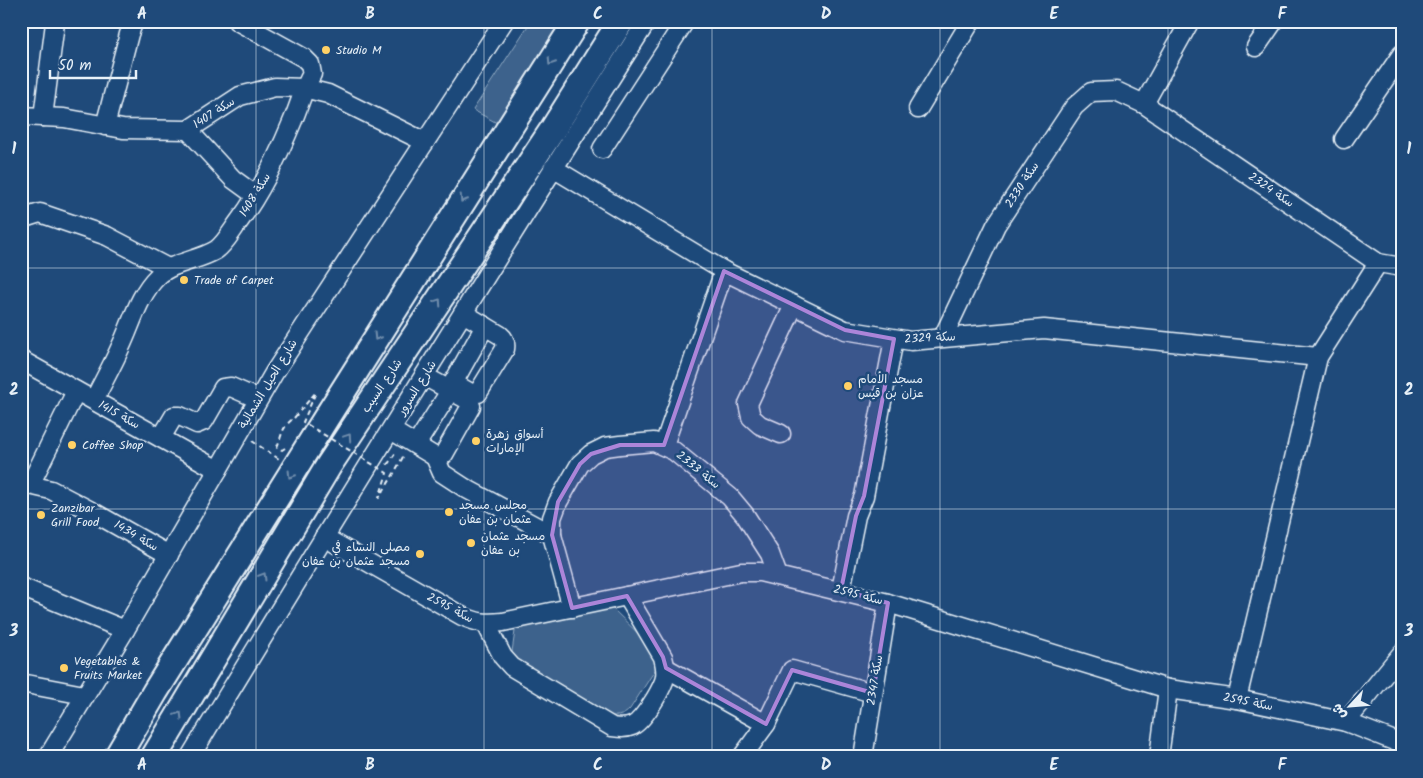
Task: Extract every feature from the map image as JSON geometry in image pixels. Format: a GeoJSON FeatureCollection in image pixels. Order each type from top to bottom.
{"type":"FeatureCollection","features":[{"type":"Feature","properties":{"kind":"highway"},"geometry":{"type":"LineString","coordinates":[[117,757],[155,692],[336,402],[577,21]]}},
{"type":"Feature","properties":{"kind":"highway","name":"شارع السيب"},"geometry":{"type":"LineString","coordinates":[[154,757],[329,465],[548,137],[621,21]]}},
{"type":"Feature","properties":{"kind":"street"},"geometry":{"type":"LineString","coordinates":[[105,126],[134,21]]}},
{"type":"Feature","properties":{"kind":"street","name":"سكة 1408"},"geometry":{"type":"LineString","coordinates":[[94,400],[122,346],[143,295],[150,284],[168,268],[194,260],[218,249],[241,219],[270,170],[294,119],[304,88],[312,74],[310,64],[304,58],[237,21]]}},
{"type":"Feature","properties":{"kind":"street","name":"شارع الحيل الشمالية"},"geometry":{"type":"LineString","coordinates":[[48,757],[125,630],[274,372],[504,21]]}},
{"type":"Feature","properties":{"kind":"street","name":"شارع السرور"},"geometry":{"type":"LineString","coordinates":[[190,757],[374,456],[647,21]]}},
{"type":"Feature","properties":{"kind":"street"},"geometry":{"type":"LineString","coordinates":[[602,149],[685,21]]}},
{"type":"Feature","properties":{"kind":"street"},"geometry":{"type":"LineString","coordinates":[[918,109],[971,21]]}},
{"type":"Feature","properties":{"kind":"street"},"geometry":{"type":"LineString","coordinates":[[1144,104],[1190,21]]}},
{"type":"Feature","properties":{"kind":"street"},"geometry":{"type":"LineString","coordinates":[[1256,47],[1274,21]]}},
{"type":"Feature","properties":{"kind":"street"},"geometry":{"type":"LineString","coordinates":[[43,117],[55,23]]}},
{"type":"Feature","properties":{"kind":"street"},"geometry":{"type":"LineString","coordinates":[[1344,139],[1402,54]]}},
{"type":"Feature","properties":{"kind":"street","name":"سكة 1407"},"geometry":{"type":"LineString","coordinates":[[21,116],[64,118],[123,129],[188,130],[240,96],[276,87],[304,88],[328,94],[425,142]]}},
{"type":"Feature","properties":{"kind":"street","name":"سكة 2330"},"geometry":{"type":"LineString","coordinates":[[943,338],[996,225],[1074,107],[1092,92],[1116,91],[1144,104]]}},
{"type":"Feature","properties":{"kind":"street","name":"سكة 2324"},"geometry":{"type":"LineString","coordinates":[[1144,104],[1378,263],[1402,267]]}},
{"type":"Feature","properties":{"kind":"street"},"geometry":{"type":"LineString","coordinates":[[188,130],[233,179],[255,195]]}},
{"type":"Feature","properties":{"kind":"street","name":"سكة 2329"},"geometry":{"type":"LineString","coordinates":[[553,168],[724,271],[845,330],[911,342],[1044,329],[1318,357]]}},
{"type":"Feature","properties":{"kind":"street"},"geometry":{"type":"LineString","coordinates":[[21,219],[40,213],[107,236],[168,268]]}},
{"type":"Feature","properties":{"kind":"street"},"geometry":{"type":"LineString","coordinates":[[1237,700],[1318,357],[1378,263]]}},
{"type":"Feature","properties":{"kind":"street"},"geometry":{"type":"LineString","coordinates":[[664,445],[724,271]]}},
{"type":"Feature","properties":{"kind":"street"},"geometry":{"type":"LineString","coordinates":[[781,434],[760,425],[751,417],[748,404],[794,305]]}},
{"type":"Feature","properties":{"kind":"street"},"geometry":{"type":"LineString","coordinates":[[451,387],[478,392],[505,349],[506,344],[504,338],[463,313]]}},
{"type":"Feature","properties":{"kind":"street"},"geometry":{"type":"LineString","coordinates":[[410,449],[451,387],[485,326]]}},
{"type":"Feature","properties":{"kind":"street"},"geometry":{"type":"LineString","coordinates":[[841,590],[856,516],[864,496],[894,339]]}},
{"type":"Feature","properties":{"kind":"street","name":"سكة 1415"},"geometry":{"type":"LineString","coordinates":[[21,360],[218,470]]}},
{"type":"Feature","properties":{"kind":"street"},"geometry":{"type":"LineString","coordinates":[[391,430],[410,449],[437,458],[443,457],[471,406],[468,400],[451,387],[426,373]]}},
{"type":"Feature","properties":{"kind":"street"},"geometry":{"type":"LineString","coordinates":[[161,438],[174,416],[180,416],[197,424],[204,421],[221,391],[227,387],[258,399]]}},
{"type":"Feature","properties":{"kind":"street"},"geometry":{"type":"LineString","coordinates":[[26,484],[76,391]]}},
{"type":"Feature","properties":{"kind":"street","name":"سكة 2333"},"geometry":{"type":"LineString","coordinates":[[572,608],[552,536],[552,518],[558,502],[580,464],[591,454],[605,448],[620,445],[654,442],[674,450],[730,497],[758,534],[778,576]]}},
{"type":"Feature","properties":{"kind":"street"},"geometry":{"type":"LineString","coordinates":[[435,456],[442,473],[465,488],[552,536]]}},
{"type":"Feature","properties":{"kind":"street","name":"سكة 1434"},"geometry":{"type":"LineString","coordinates":[[26,484],[51,490],[168,555]]}},
{"type":"Feature","properties":{"kind":"street","name":"سكة 2595"},"geometry":{"type":"LineString","coordinates":[[324,537],[462,616],[486,624],[572,608],[741,572],[760,572],[888,602],[1168,689],[1237,700],[1346,722],[1402,744]]}},
{"type":"Feature","properties":{"kind":"street"},"geometry":{"type":"LineString","coordinates":[[21,587],[125,630]]}},
{"type":"Feature","properties":{"kind":"street"},"geometry":{"type":"LineString","coordinates":[[486,624],[503,657],[512,667],[612,727],[622,728],[632,726],[640,721],[664,680],[666,668],[663,657],[627,596]]}},
{"type":"Feature","properties":{"kind":"street","name":"سكة 2347"},"geometry":{"type":"LineString","coordinates":[[863,757],[888,602]]}},
{"type":"Feature","properties":{"kind":"street"},"geometry":{"type":"LineString","coordinates":[[1346,722],[1402,653]]}},
{"type":"Feature","properties":{"kind":"street"},"geometry":{"type":"LineString","coordinates":[[666,668],[766,724]]}},
{"type":"Feature","properties":{"kind":"street"},"geometry":{"type":"LineString","coordinates":[[742,757],[766,724],[792,670],[873,694]]}},
{"type":"Feature","properties":{"kind":"street"},"geometry":{"type":"LineString","coordinates":[[21,683],[84,695]]}},
{"type":"Feature","properties":{"kind":"street"},"geometry":{"type":"LineString","coordinates":[[1159,757],[1168,689]]}},
{"type":"Feature","properties":{"kind":"path"},"geometry":{"type":"LineString","coordinates":[[286,452],[290,442],[285,449],[282,450],[277,447],[285,424],[294,418],[316,392],[303,422],[387,473],[379,498],[410,449]]}},
{"type":"Feature","properties":{"kind":"path"},"geometry":{"type":"LineString","coordinates":[[239,432],[280,460]]}},
{"type":"Feature","properties":{"kind":"path"},"geometry":{"type":"LineString","coordinates":[[374,456],[388,464],[398,449]]}},
{"type":"Feature","properties":{"kind":"highlighted area"},"geometry":{"type":"Polygon","coordinates":[[[724,271],[845,330],[894,339],[864,496],[856,516],[841,590],[888,603],[873,693],[792,670],[766,724],[666,668],[663,657],[627,596],[572,608],[552,535],[558,502],[580,464],[591,454],[620,445],[664,445],[724,271]]]}},
{"type":"Feature","properties":{"kind":"shaded area"},"geometry":{"type":"Polygon","coordinates":[[[531,21],[561,21],[497,123],[473,110],[531,21]]]}},
{"type":"Feature","properties":{"kind":"shaded area"},"geometry":{"type":"Polygon","coordinates":[[[609,605],[655,650],[657,667],[625,714],[605,715],[511,659],[516,624],[609,605]]]}},
{"type":"Feature","properties":{"kind":"place","name":"Studio M"},"geometry":{"type":"Point","coordinates":[326,50]}},
{"type":"Feature","properties":{"kind":"place","name":"Trade of Carpet"},"geometry":{"type":"Point","coordinates":[184,280]}},
{"type":"Feature","properties":{"kind":"place","name":"مسجد الأمام عزان بن قيس"},"geometry":{"type":"Point","coordinates":[848,386]}},
{"type":"Feature","properties":{"kind":"place","name":"أسواق زهرة الإمارات"},"geometry":{"type":"Point","coordinates":[476,441]}},
{"type":"Feature","properties":{"kind":"place","name":"Coffee Shop"},"geometry":{"type":"Point","coordinates":[72,445]}},
{"type":"Feature","properties":{"kind":"place","name":"مجلس مسجد عثمان بن عفان"},"geometry":{"type":"Point","coordinates":[449,512]}},
{"type":"Feature","properties":{"kind":"place","name":"Zanzibar Grill Food"},"geometry":{"type":"Point","coordinates":[41,515]}},
{"type":"Feature","properties":{"kind":"place","name":"مسجد عثمان بن عفان"},"geometry":{"type":"Point","coordinates":[471,543]}},
{"type":"Feature","properties":{"kind":"place","name":"مصلى النساء في مسجد عثمان بن عفان"},"geometry":{"type":"Point","coordinates":[420,554]}},
{"type":"Feature","properties":{"kind":"place","name":"Vegetables & Fruits Market"},"geometry":{"type":"Point","coordinates":[64,668]}}]}
